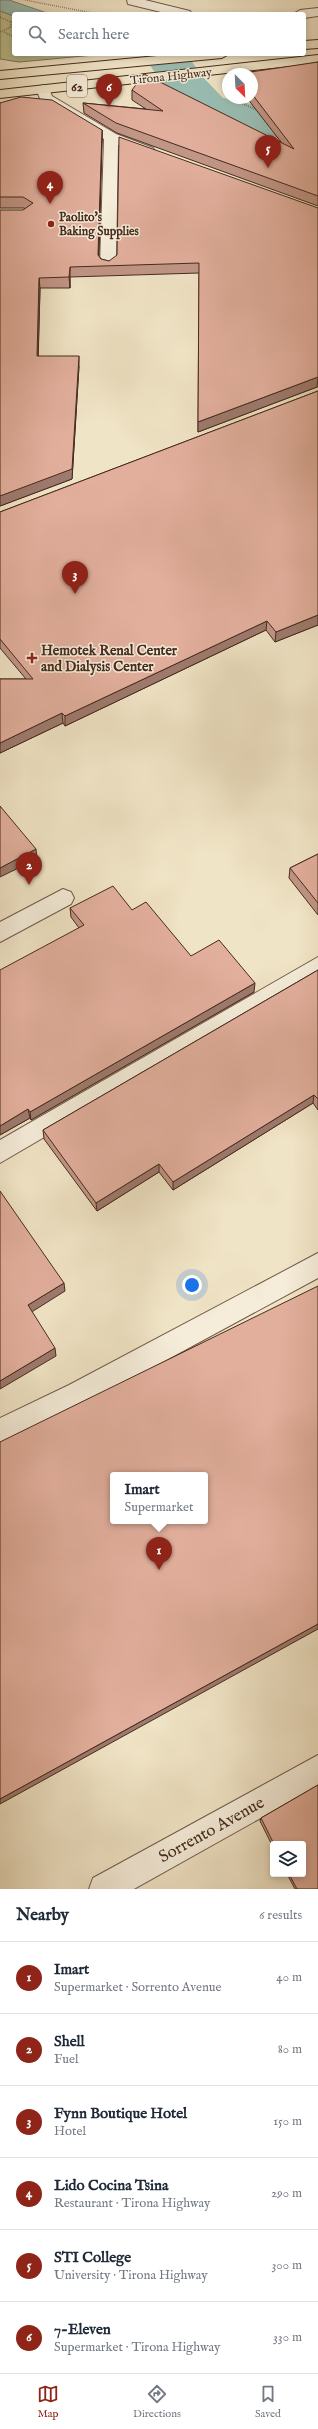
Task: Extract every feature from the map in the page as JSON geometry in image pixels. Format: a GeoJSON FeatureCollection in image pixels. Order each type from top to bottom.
{"type":"FeatureCollection","features":[{"type":"Feature","properties":{"kind":"main road"},"geometry":{"type":"LineString","coordinates":[[306,45],[318,44]]}},
{"type":"Feature","properties":{"kind":"main road","name":"Tirona Highway"},"geometry":{"type":"LineString","coordinates":[[0,75],[199,56]]}},
{"type":"Feature","properties":{"kind":"main road","name":"Tirona Highway"},"geometry":{"type":"LineString","coordinates":[[0,94],[318,59]]}},
{"type":"Feature","properties":{"kind":"street"},"geometry":{"type":"LineString","coordinates":[[182,12],[192,0]]}},
{"type":"Feature","properties":{"kind":"street"},"geometry":{"type":"LineString","coordinates":[[132,1],[177,12]]}},
{"type":"Feature","properties":{"kind":"street"},"geometry":{"type":"LineString","coordinates":[[306,13],[318,12]]}},
{"type":"Feature","properties":{"kind":"street"},"geometry":{"type":"LineString","coordinates":[[43,89],[46,98],[111,137],[163,156]]}},
{"type":"Feature","properties":{"kind":"street"},"geometry":{"type":"LineString","coordinates":[[108,264],[111,137]]}},
{"type":"Feature","properties":{"kind":"street"},"geometry":{"type":"LineString","coordinates":[[0,933],[64,898]]}},
{"type":"Feature","properties":{"kind":"street"},"geometry":{"type":"LineString","coordinates":[[0,1152],[318,966]]}},
{"type":"Feature","properties":{"kind":"street"},"geometry":{"type":"LineString","coordinates":[[0,1432],[78,1394],[318,1265]]}},
{"type":"Feature","properties":{"kind":"street","name":"Sorrento Avenue"},"geometry":{"type":"LineString","coordinates":[[104,1889],[318,1770]]}},
{"type":"Feature","properties":{"kind":"path"},"geometry":{"type":"LineString","coordinates":[[25,0],[42,5],[85,12]]}},
{"type":"Feature","properties":{"kind":"path"},"geometry":{"type":"LineString","coordinates":[[0,17],[11,22],[11,27],[3,32]]}},
{"type":"Feature","properties":{"kind":"path"},"geometry":{"type":"LineString","coordinates":[[0,32],[12,36]]}},
{"type":"Feature","properties":{"kind":"path"},"geometry":{"type":"LineString","coordinates":[[244,104],[264,113]]}},
{"type":"Feature","properties":{"kind":"green space"},"geometry":{"type":"Polygon","coordinates":[[[0,11],[12,15],[12,56],[84,56],[19,62],[0,59],[0,11]]]}},
{"type":"Feature","properties":{"kind":"water"},"geometry":{"type":"Polygon","coordinates":[[[0,0],[9,0],[44,12],[12,12],[12,15],[0,11],[0,0]]]}},
{"type":"Feature","properties":{"kind":"pier"},"geometry":{"type":"Polygon","coordinates":[[[147,56],[186,56],[203,86],[167,91],[147,56]]]}},
{"type":"Feature","properties":{"kind":"building"},"geometry":{"type":"Polygon","coordinates":[[[318,62],[318,196],[116,123],[83,103],[163,111],[132,90],[144,74],[294,149],[258,102],[258,71],[318,62]]]}},
{"type":"Feature","properties":{"kind":"building"},"geometry":{"type":"Polygon","coordinates":[[[21,97],[52,100],[102,130],[98,255],[101,259],[109,261],[117,255],[119,137],[318,208],[318,377],[198,422],[199,263],[70,267],[69,277],[39,278],[37,356],[79,356],[72,469],[0,496],[0,210],[23,210],[33,203],[23,197],[0,197],[0,103],[21,97]]]}},
{"type":"Feature","properties":{"kind":"building"},"geometry":{"type":"Polygon","coordinates":[[[318,391],[318,615],[276,632],[267,621],[65,716],[62,713],[0,743],[0,679],[33,679],[0,639],[0,512],[318,391]]]}},
{"type":"Feature","properties":{"kind":"building"},"geometry":{"type":"Polygon","coordinates":[[[0,806],[36,849],[0,868],[0,806]]]}},
{"type":"Feature","properties":{"kind":"building"},"geometry":{"type":"Polygon","coordinates":[[[318,854],[318,903],[290,868],[318,854]]]}},
{"type":"Feature","properties":{"kind":"building"},"geometry":{"type":"Polygon","coordinates":[[[113,886],[132,910],[146,902],[191,956],[219,940],[255,983],[30,1112],[28,1109],[0,1126],[0,970],[84,925],[70,908],[113,886]]]}},
{"type":"Feature","properties":{"kind":"building"},"geometry":{"type":"Polygon","coordinates":[[[318,970],[318,1099],[314,1095],[173,1182],[159,1164],[96,1203],[43,1130],[318,970]]]}},
{"type":"Feature","properties":{"kind":"building"},"geometry":{"type":"Polygon","coordinates":[[[0,1191],[64,1283],[28,1305],[55,1348],[0,1381],[0,1191]]]}},
{"type":"Feature","properties":{"kind":"building"},"geometry":{"type":"Polygon","coordinates":[[[318,1286],[318,1624],[0,1799],[0,1442],[318,1286]]]}},
{"type":"Feature","properties":{"kind":"building"},"geometry":{"type":"Polygon","coordinates":[[[318,1785],[318,1889],[297,1889],[291,1877],[306,1877],[306,1841],[272,1841],[261,1818],[318,1785]]]}},
{"type":"Feature","properties":{"kind":"waterway"},"geometry":{"type":"LineString","coordinates":[[166,56],[183,82],[208,109],[318,132]]}},
{"type":"Feature","properties":{"kind":"place","name":"7-Eleven"},"geometry":{"type":"Point","coordinates":[109,107]}},
{"type":"Feature","properties":{"kind":"place","name":"STI College"},"geometry":{"type":"Point","coordinates":[268,168]}},
{"type":"Feature","properties":{"kind":"place","name":"Lido Cocina Tsina"},"geometry":{"type":"Point","coordinates":[50,204]}},
{"type":"Feature","properties":{"kind":"place","name":"Paolito's Baking Supplies"},"geometry":{"type":"Point","coordinates":[51,224]}},
{"type":"Feature","properties":{"kind":"place","name":"Fynn Boutique Hotel"},"geometry":{"type":"Point","coordinates":[75,594]}},
{"type":"Feature","properties":{"kind":"place","name":"Hemotek Renal Center and Dialysis Center"},"geometry":{"type":"Point","coordinates":[32,658]}},
{"type":"Feature","properties":{"kind":"place","name":"Shell"},"geometry":{"type":"Point","coordinates":[29,885]}},
{"type":"Feature","properties":{"kind":"place","name":"Imart"},"geometry":{"type":"Point","coordinates":[159,1570]}}]}
